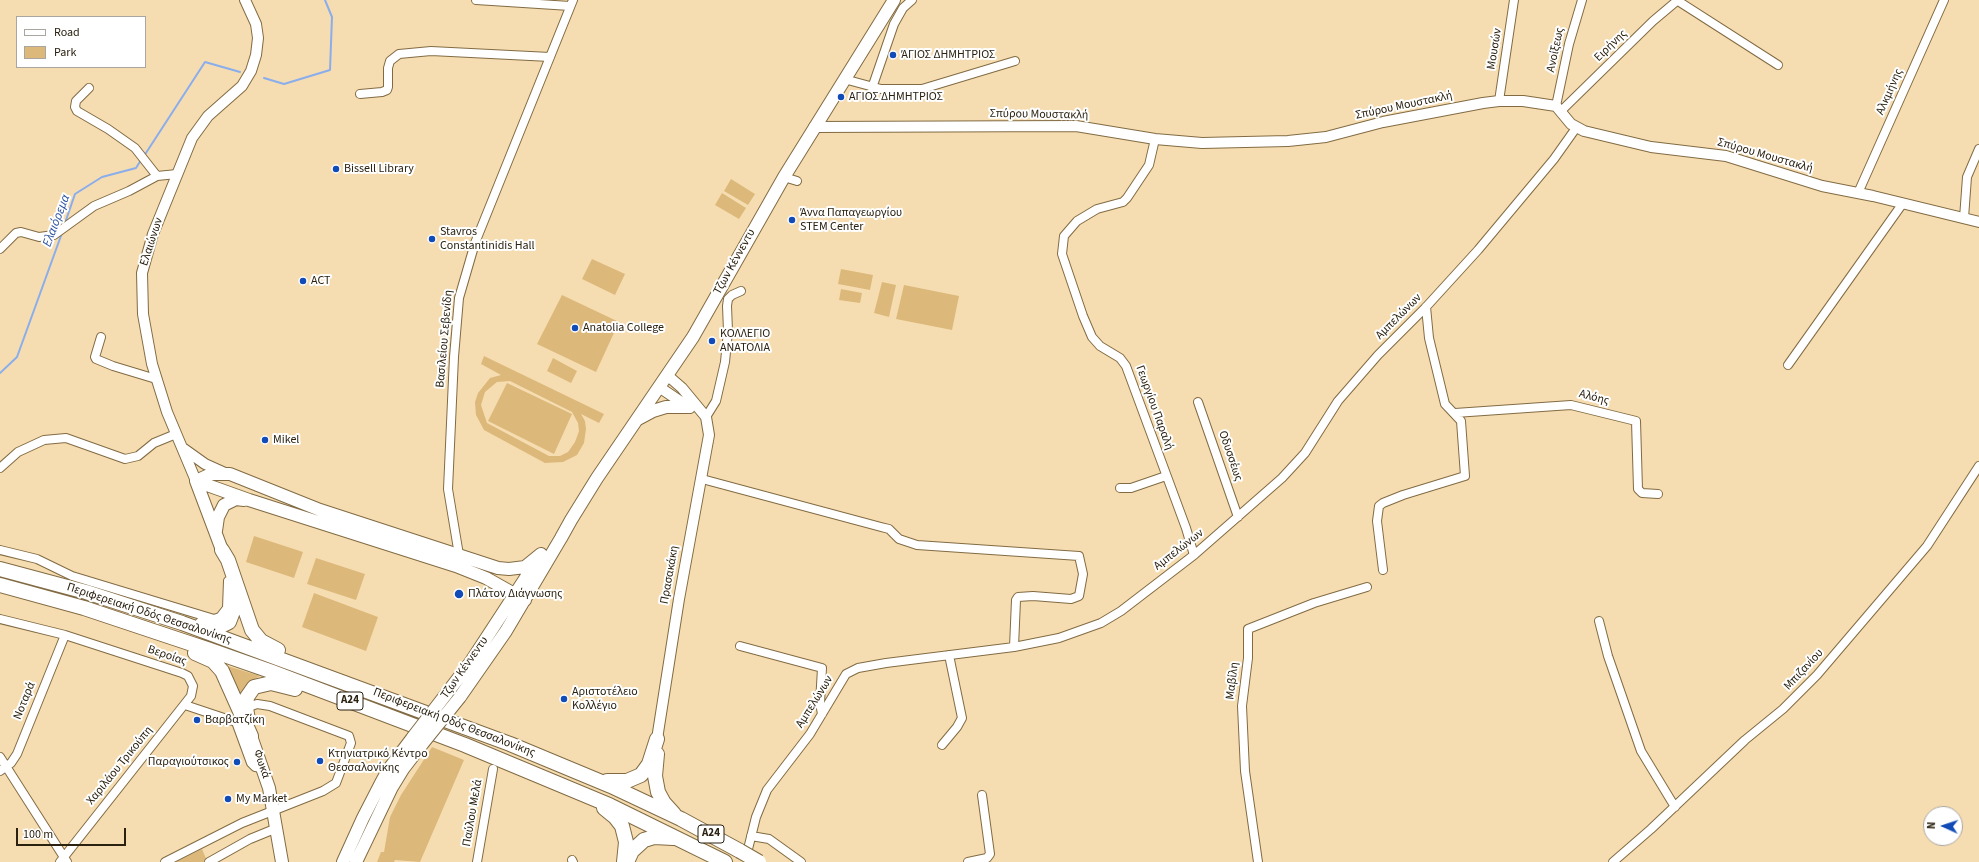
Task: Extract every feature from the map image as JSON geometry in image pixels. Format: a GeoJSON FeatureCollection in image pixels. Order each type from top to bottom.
{"type":"FeatureCollection","features":[{"type":"Feature","properties":{"kind":"highway"},"geometry":{"type":"LineString","coordinates":[[106,598],[126,602],[198,623],[219,626],[229,622],[234,613],[234,603],[222,562],[222,550]]}},
{"type":"Feature","properties":{"kind":"highway"},"geometry":{"type":"LineString","coordinates":[[222,550],[228,560],[250,626],[256,636],[272,647],[345,678],[383,697]]}},
{"type":"Feature","properties":{"kind":"highway","name":"Περιφερειακή Οδός Θεσσαλονίκης"},"geometry":{"type":"LineString","coordinates":[[0,569],[106,598],[229,640],[523,749],[593,778],[680,819],[743,856],[758,862]]}},
{"type":"Feature","properties":{"kind":"highway","name":"Περιφερειακή Οδός Θεσσαλονίκης"},"geometry":{"type":"LineString","coordinates":[[0,585],[112,617],[270,671],[496,756],[690,843],[725,862]]}},
{"type":"Feature","properties":{"kind":"highway"},"geometry":{"type":"LineString","coordinates":[[112,617],[147,634],[201,655],[217,665],[225,675],[243,721],[251,736]]}},
{"type":"Feature","properties":{"kind":"highway"},"geometry":{"type":"LineString","coordinates":[[251,736],[246,708],[247,697],[251,690],[257,685],[269,683],[282,685],[331,700],[363,706]]}},
{"type":"Feature","properties":{"kind":"highway"},"geometry":{"type":"LineString","coordinates":[[593,778],[621,782],[638,777],[646,768],[658,739]]}},
{"type":"Feature","properties":{"kind":"highway"},"geometry":{"type":"LineString","coordinates":[[658,739],[655,776],[658,792],[670,811],[680,819]]}},
{"type":"Feature","properties":{"kind":"highway"},"geometry":{"type":"LineString","coordinates":[[588,796],[616,817],[620,823],[626,838],[624,862]]}},
{"type":"Feature","properties":{"kind":"highway"},"geometry":{"type":"LineString","coordinates":[[627,862],[634,848],[650,838],[670,838],[690,843]]}},
{"type":"Feature","properties":{"kind":"main road","name":"Τζων Κέννεντυ"},"geometry":{"type":"LineString","coordinates":[[356,862],[392,787],[418,740],[447,693],[523,592],[710,309],[784,177],[844,78],[894,0]]}},
{"type":"Feature","properties":{"kind":"main road"},"geometry":{"type":"LineString","coordinates":[[635,421],[653,411],[666,407],[687,407]]}},
{"type":"Feature","properties":{"kind":"main road"},"geometry":{"type":"LineString","coordinates":[[196,482],[211,474],[230,474],[320,510],[502,569],[519,568],[529,565],[541,554]]}},
{"type":"Feature","properties":{"kind":"main road"},"geometry":{"type":"LineString","coordinates":[[196,482],[456,566],[523,592]]}},
{"type":"Feature","properties":{"kind":"main road","name":"Ελαιώνων"},"geometry":{"type":"LineString","coordinates":[[196,482],[222,550]]}},
{"type":"Feature","properties":{"kind":"main road"},"geometry":{"type":"LineString","coordinates":[[216,532],[218,517],[224,505],[236,499],[249,500]]}},
{"type":"Feature","properties":{"kind":"main road","name":"Τζων Κέννεντυ"},"geometry":{"type":"LineString","coordinates":[[343,862],[360,824],[391,766],[460,697],[506,631],[541,554],[571,520]]}},
{"type":"Feature","properties":{"kind":"main road"},"geometry":{"type":"LineString","coordinates":[[482,563],[504,573],[523,592]]}},
{"type":"Feature","properties":{"kind":"main road","name":"Φωκά"},"geometry":{"type":"LineString","coordinates":[[251,736],[263,768],[274,811],[282,862]]}},
{"type":"Feature","properties":{"kind":"street","name":"Ελαιώνων"},"geometry":{"type":"LineString","coordinates":[[196,482],[176,434],[156,378],[144,322],[142,273],[152,234],[192,138],[208,116],[242,86],[251,71],[256,55],[258,38],[256,24],[245,0]]}},
{"type":"Feature","properties":{"kind":"street"},"geometry":{"type":"LineString","coordinates":[[476,0],[572,3]]}},
{"type":"Feature","properties":{"kind":"street"},"geometry":{"type":"LineString","coordinates":[[872,88],[894,24],[903,8],[912,0]]}},
{"type":"Feature","properties":{"kind":"street","name":"Μουσών"},"geometry":{"type":"LineString","coordinates":[[1499,101],[1514,0]]}},
{"type":"Feature","properties":{"kind":"street","name":"Ανοίξεως"},"geometry":{"type":"LineString","coordinates":[[1558,109],[1569,44],[1582,0]]}},
{"type":"Feature","properties":{"kind":"street"},"geometry":{"type":"LineString","coordinates":[[1678,0],[1778,65]]}},
{"type":"Feature","properties":{"kind":"street","name":"Ειρήνης"},"geometry":{"type":"LineString","coordinates":[[1558,109],[1653,21],[1678,0]]}},
{"type":"Feature","properties":{"kind":"street","name":"Αλκμήνης"},"geometry":{"type":"LineString","coordinates":[[1858,193],[1944,0]]}},
{"type":"Feature","properties":{"kind":"street","name":"Βασιλείου Σεβενίδη"},"geometry":{"type":"LineString","coordinates":[[459,555],[448,489],[454,357],[459,298],[470,257],[572,3]]}},
{"type":"Feature","properties":{"kind":"street"},"geometry":{"type":"LineString","coordinates":[[360,94],[382,92],[387,90],[390,61],[399,54],[431,51],[550,58]]}},
{"type":"Feature","properties":{"kind":"street"},"geometry":{"type":"LineString","coordinates":[[844,78],[872,88],[922,89],[1015,62]]}},
{"type":"Feature","properties":{"kind":"street"},"geometry":{"type":"LineString","coordinates":[[90,88],[76,101],[75,107],[77,111],[108,129],[135,148],[157,176]]}},
{"type":"Feature","properties":{"kind":"street","name":"Σπύρου Μουστακλή"},"geometry":{"type":"LineString","coordinates":[[814,128],[1076,126],[1155,139],[1210,143],[1317,139],[1383,122],[1499,101],[1523,101],[1558,109]]}},
{"type":"Feature","properties":{"kind":"street"},"geometry":{"type":"LineString","coordinates":[[1558,109],[1569,123],[1576,128]]}},
{"type":"Feature","properties":{"kind":"street","name":"Σπύρου Μουστακλή"},"geometry":{"type":"LineString","coordinates":[[1576,128],[1651,147],[1726,156],[1822,186],[1903,203],[1979,222]]}},
{"type":"Feature","properties":{"kind":"street","name":"Αμπελώνων"},"geometry":{"type":"LineString","coordinates":[[743,856],[767,790],[810,734],[846,674],[858,668],[898,661],[1014,647],[1059,638],[1101,623],[1122,611],[1194,555],[1238,517],[1282,478],[1305,453],[1338,401],[1378,355],[1426,307],[1478,250],[1554,159],[1576,128]]}},
{"type":"Feature","properties":{"kind":"street","name":"Γεωργίου Παραλή"},"geometry":{"type":"LineString","coordinates":[[1155,139],[1149,165],[1127,198],[1123,202],[1097,208],[1077,221],[1064,236],[1062,250],[1073,286],[1092,337],[1100,346],[1120,358],[1126,366],[1186,528],[1194,555]]}},
{"type":"Feature","properties":{"kind":"street"},"geometry":{"type":"LineString","coordinates":[[1964,218],[1967,177],[1979,149]]}},
{"type":"Feature","properties":{"kind":"street"},"geometry":{"type":"LineString","coordinates":[[0,249],[11,236],[17,232],[39,237],[56,234],[87,210],[157,176],[177,174]]}},
{"type":"Feature","properties":{"kind":"street"},"geometry":{"type":"LineString","coordinates":[[784,177],[797,181]]}},
{"type":"Feature","properties":{"kind":"street"},"geometry":{"type":"LineString","coordinates":[[1788,365],[1903,203]]}},
{"type":"Feature","properties":{"kind":"street"},"geometry":{"type":"LineString","coordinates":[[704,414],[716,401],[725,362],[728,330],[728,300],[732,295],[741,291]]}},
{"type":"Feature","properties":{"kind":"street"},"geometry":{"type":"LineString","coordinates":[[1383,570],[1377,521],[1380,506],[1383,502],[1428,487],[1464,478],[1461,421],[1445,404],[1429,338],[1426,307]]}},
{"type":"Feature","properties":{"kind":"street"},"geometry":{"type":"LineString","coordinates":[[101,337],[96,359],[125,370],[156,378]]}},
{"type":"Feature","properties":{"kind":"street"},"geometry":{"type":"LineString","coordinates":[[667,375],[682,388],[704,414]]}},
{"type":"Feature","properties":{"kind":"street"},"geometry":{"type":"LineString","coordinates":[[659,387],[687,407],[704,414]]}},
{"type":"Feature","properties":{"kind":"street","name":"Οδυσσέως"},"geometry":{"type":"LineString","coordinates":[[1198,402],[1238,517]]}},
{"type":"Feature","properties":{"kind":"street","name":"Αλόης"},"geometry":{"type":"LineString","coordinates":[[1455,413],[1571,405],[1636,421],[1638,489],[1642,493],[1658,494]]}},
{"type":"Feature","properties":{"kind":"street","name":"Πρασακάκη"},"geometry":{"type":"LineString","coordinates":[[658,739],[678,599],[702,479],[708,439],[704,414]]}},
{"type":"Feature","properties":{"kind":"street"},"geometry":{"type":"LineString","coordinates":[[0,468],[18,452],[44,440],[66,438],[125,459],[138,456],[154,443],[176,434]]}},
{"type":"Feature","properties":{"kind":"street"},"geometry":{"type":"LineString","coordinates":[[181,446],[189,454],[202,462],[230,474]]}},
{"type":"Feature","properties":{"kind":"street","name":"Μπιζανίου"},"geometry":{"type":"LineString","coordinates":[[1613,862],[1675,807],[1746,740],[1783,709],[1829,662],[1927,546],[1979,466]]}},
{"type":"Feature","properties":{"kind":"street"},"geometry":{"type":"LineString","coordinates":[[1120,488],[1131,488],[1166,476]]}},
{"type":"Feature","properties":{"kind":"street"},"geometry":{"type":"LineString","coordinates":[[702,479],[889,529],[899,539],[917,545],[1080,556],[1083,574],[1080,596],[1071,599],[1033,596],[1018,597],[1016,600],[1014,647]]}},
{"type":"Feature","properties":{"kind":"street"},"geometry":{"type":"LineString","coordinates":[[0,550],[37,559],[72,576],[214,619],[220,617],[226,608],[228,581]]}},
{"type":"Feature","properties":{"kind":"street","name":"Μαβίλη"},"geometry":{"type":"LineString","coordinates":[[1258,862],[1245,771],[1242,706],[1248,658],[1248,629],[1314,602],[1367,587]]}},
{"type":"Feature","properties":{"kind":"street","name":"Βεροίας"},"geometry":{"type":"LineString","coordinates":[[0,619],[65,635],[182,673],[188,676],[193,686],[191,696],[185,705]]}},
{"type":"Feature","properties":{"kind":"street"},"geometry":{"type":"LineString","coordinates":[[1599,621],[1608,656],[1641,751],[1675,807]]}},
{"type":"Feature","properties":{"kind":"street","name":"Νοταρά"},"geometry":{"type":"LineString","coordinates":[[3,769],[13,761],[19,750],[65,635]]}},
{"type":"Feature","properties":{"kind":"street"},"geometry":{"type":"LineString","coordinates":[[740,646],[822,668],[820,703],[822,714]]}},
{"type":"Feature","properties":{"kind":"street"},"geometry":{"type":"LineString","coordinates":[[942,745],[962,718],[950,655]]}},
{"type":"Feature","properties":{"kind":"street"},"geometry":{"type":"LineString","coordinates":[[165,862],[242,823],[334,785],[351,740],[349,736],[270,706],[257,704],[246,708]]}},
{"type":"Feature","properties":{"kind":"street"},"geometry":{"type":"LineString","coordinates":[[185,705],[236,722],[251,763],[255,767],[263,768]]}},
{"type":"Feature","properties":{"kind":"street","name":"Χαριλάου Τρικούπη"},"geometry":{"type":"LineString","coordinates":[[64,860],[185,705]]}},
{"type":"Feature","properties":{"kind":"street"},"geometry":{"type":"LineString","coordinates":[[0,757],[3,769],[64,860]]}},
{"type":"Feature","properties":{"kind":"street","name":"Παύλου Μελά"},"geometry":{"type":"LineString","coordinates":[[477,862],[493,769]]}},
{"type":"Feature","properties":{"kind":"street"},"geometry":{"type":"LineString","coordinates":[[968,862],[987,858],[990,854],[982,795]]}},
{"type":"Feature","properties":{"kind":"street"},"geometry":{"type":"LineString","coordinates":[[209,862],[250,839],[277,828]]}},
{"type":"Feature","properties":{"kind":"street"},"geometry":{"type":"LineString","coordinates":[[751,836],[769,839],[802,862]]}},
{"type":"Feature","properties":{"kind":"green space"},"geometry":{"type":"Polygon","coordinates":[[[731,179],[755,194],[748,205],[724,191],[731,179]]]}},
{"type":"Feature","properties":{"kind":"green space"},"geometry":{"type":"Polygon","coordinates":[[[722,193],[746,208],[739,219],[715,205],[722,193]]]}},
{"type":"Feature","properties":{"kind":"green space"},"geometry":{"type":"Polygon","coordinates":[[[592,259],[625,274],[615,295],[582,279],[592,259]]]}},
{"type":"Feature","properties":{"kind":"green space"},"geometry":{"type":"Polygon","coordinates":[[[841,269],[873,275],[870,290],[838,284],[841,269]]]}},
{"type":"Feature","properties":{"kind":"green space"},"geometry":{"type":"Polygon","coordinates":[[[882,282],[896,285],[889,317],[874,313],[882,282]]]}},
{"type":"Feature","properties":{"kind":"green space"},"geometry":{"type":"Polygon","coordinates":[[[904,285],[959,296],[952,330],[896,319],[904,285]]]}},
{"type":"Feature","properties":{"kind":"green space"},"geometry":{"type":"Polygon","coordinates":[[[841,289],[862,293],[860,303],[839,300],[841,289]]]}},
{"type":"Feature","properties":{"kind":"green space"},"geometry":{"type":"Polygon","coordinates":[[[562,295],[619,322],[596,372],[537,344],[562,295]]]}},
{"type":"Feature","properties":{"kind":"green space"},"geometry":{"type":"Polygon","coordinates":[[[484,356],[604,414],[599,423],[581,414],[585,421],[586,429],[584,443],[577,455],[563,462],[545,463],[484,430],[476,415],[475,402],[478,393],[490,378],[501,375],[481,364],[484,356]],[[510,381],[497,382],[485,392],[481,405],[487,423],[549,456],[560,456],[568,452],[575,442],[579,431],[578,423],[572,412],[510,381]]]}},
{"type":"Feature","properties":{"kind":"green space"},"geometry":{"type":"Polygon","coordinates":[[[553,358],[577,371],[571,383],[547,371],[553,358]]]}},
{"type":"Feature","properties":{"kind":"green space"},"geometry":{"type":"Polygon","coordinates":[[[507,383],[572,414],[554,454],[488,421],[507,383]]]}},
{"type":"Feature","properties":{"kind":"green space"},"geometry":{"type":"Polygon","coordinates":[[[254,536],[303,552],[294,578],[246,562],[254,536]]]}},
{"type":"Feature","properties":{"kind":"green space"},"geometry":{"type":"Polygon","coordinates":[[[316,558],[365,574],[356,600],[307,584],[316,558]]]}},
{"type":"Feature","properties":{"kind":"green space"},"geometry":{"type":"Polygon","coordinates":[[[314,593],[378,617],[366,651],[302,627],[314,593]]]}},
{"type":"Feature","properties":{"kind":"green space"},"geometry":{"type":"Polygon","coordinates":[[[224,665],[260,676],[251,681],[241,700],[224,665]]]}},
{"type":"Feature","properties":{"kind":"green space"},"geometry":{"type":"Polygon","coordinates":[[[432,747],[464,760],[420,862],[395,860],[394,862],[377,862],[381,852],[384,852],[390,817],[401,795],[432,747]]]}},
{"type":"Feature","properties":{"kind":"green space"},"geometry":{"type":"Polygon","coordinates":[[[202,849],[207,861],[206,862],[176,862],[202,849]]]}},
{"type":"Feature","properties":{"kind":"waterway","name":"Ελαιόρεμα"},"geometry":{"type":"LineString","coordinates":[[264,78],[284,84],[330,70],[332,17],[325,0]]}},
{"type":"Feature","properties":{"kind":"waterway","name":"Ελαιόρεμα"},"geometry":{"type":"LineString","coordinates":[[144,156],[205,62],[240,72]]}},
{"type":"Feature","properties":{"kind":"waterway","name":"Ελαιόρεμα"},"geometry":{"type":"LineString","coordinates":[[65,223],[75,194],[102,177],[136,168],[141,160]]}},
{"type":"Feature","properties":{"kind":"waterway","name":"Ελαιόρεμα"},"geometry":{"type":"LineString","coordinates":[[0,373],[17,357],[62,233]]}},
{"type":"Feature","properties":{"kind":"place","name":"ΆΓΙΟΣ ΔΗΜΗΤΡΙΟΣ"},"geometry":{"type":"Point","coordinates":[893,55]}},
{"type":"Feature","properties":{"kind":"place","name":"ΑΓΙΟΣ ΔΗΜΗΤΡΙΟΣ"},"geometry":{"type":"Point","coordinates":[841,97]}},
{"type":"Feature","properties":{"kind":"place","name":"Bissell Library"},"geometry":{"type":"Point","coordinates":[336,169]}},
{"type":"Feature","properties":{"kind":"place","name":"Άννα Παπαγεωργίου STEM Center"},"geometry":{"type":"Point","coordinates":[792,220]}},
{"type":"Feature","properties":{"kind":"place","name":"Stavros Constantinidis Hall"},"geometry":{"type":"Point","coordinates":[432,239]}},
{"type":"Feature","properties":{"kind":"place","name":"ACT"},"geometry":{"type":"Point","coordinates":[303,281]}},
{"type":"Feature","properties":{"kind":"place","name":"Anatolia College"},"geometry":{"type":"Point","coordinates":[575,328]}},
{"type":"Feature","properties":{"kind":"place","name":"ΚΟΛΛΕΓΙΟ ΑΝΑΤΟΛΙΑ"},"geometry":{"type":"Point","coordinates":[712,341]}},
{"type":"Feature","properties":{"kind":"place","name":"Mikel"},"geometry":{"type":"Point","coordinates":[265,440]}},
{"type":"Feature","properties":{"kind":"place","name":"Πλάτον Διάγνωσης"},"geometry":{"type":"Point","coordinates":[459,594]}},
{"type":"Feature","properties":{"kind":"place","name":"Αριστοτέλειο Κολλέγιο"},"geometry":{"type":"Point","coordinates":[564,699]}},
{"type":"Feature","properties":{"kind":"place","name":"Βαρβατζίκη"},"geometry":{"type":"Point","coordinates":[197,720]}},
{"type":"Feature","properties":{"kind":"place","name":"Κτηνιατρικό Κέντρο Θεσσαλονίκης"},"geometry":{"type":"Point","coordinates":[320,761]}},
{"type":"Feature","properties":{"kind":"place","name":"Παραγιούτσικος"},"geometry":{"type":"Point","coordinates":[237,762]}},
{"type":"Feature","properties":{"kind":"place","name":"My Market"},"geometry":{"type":"Point","coordinates":[228,799]}}]}
